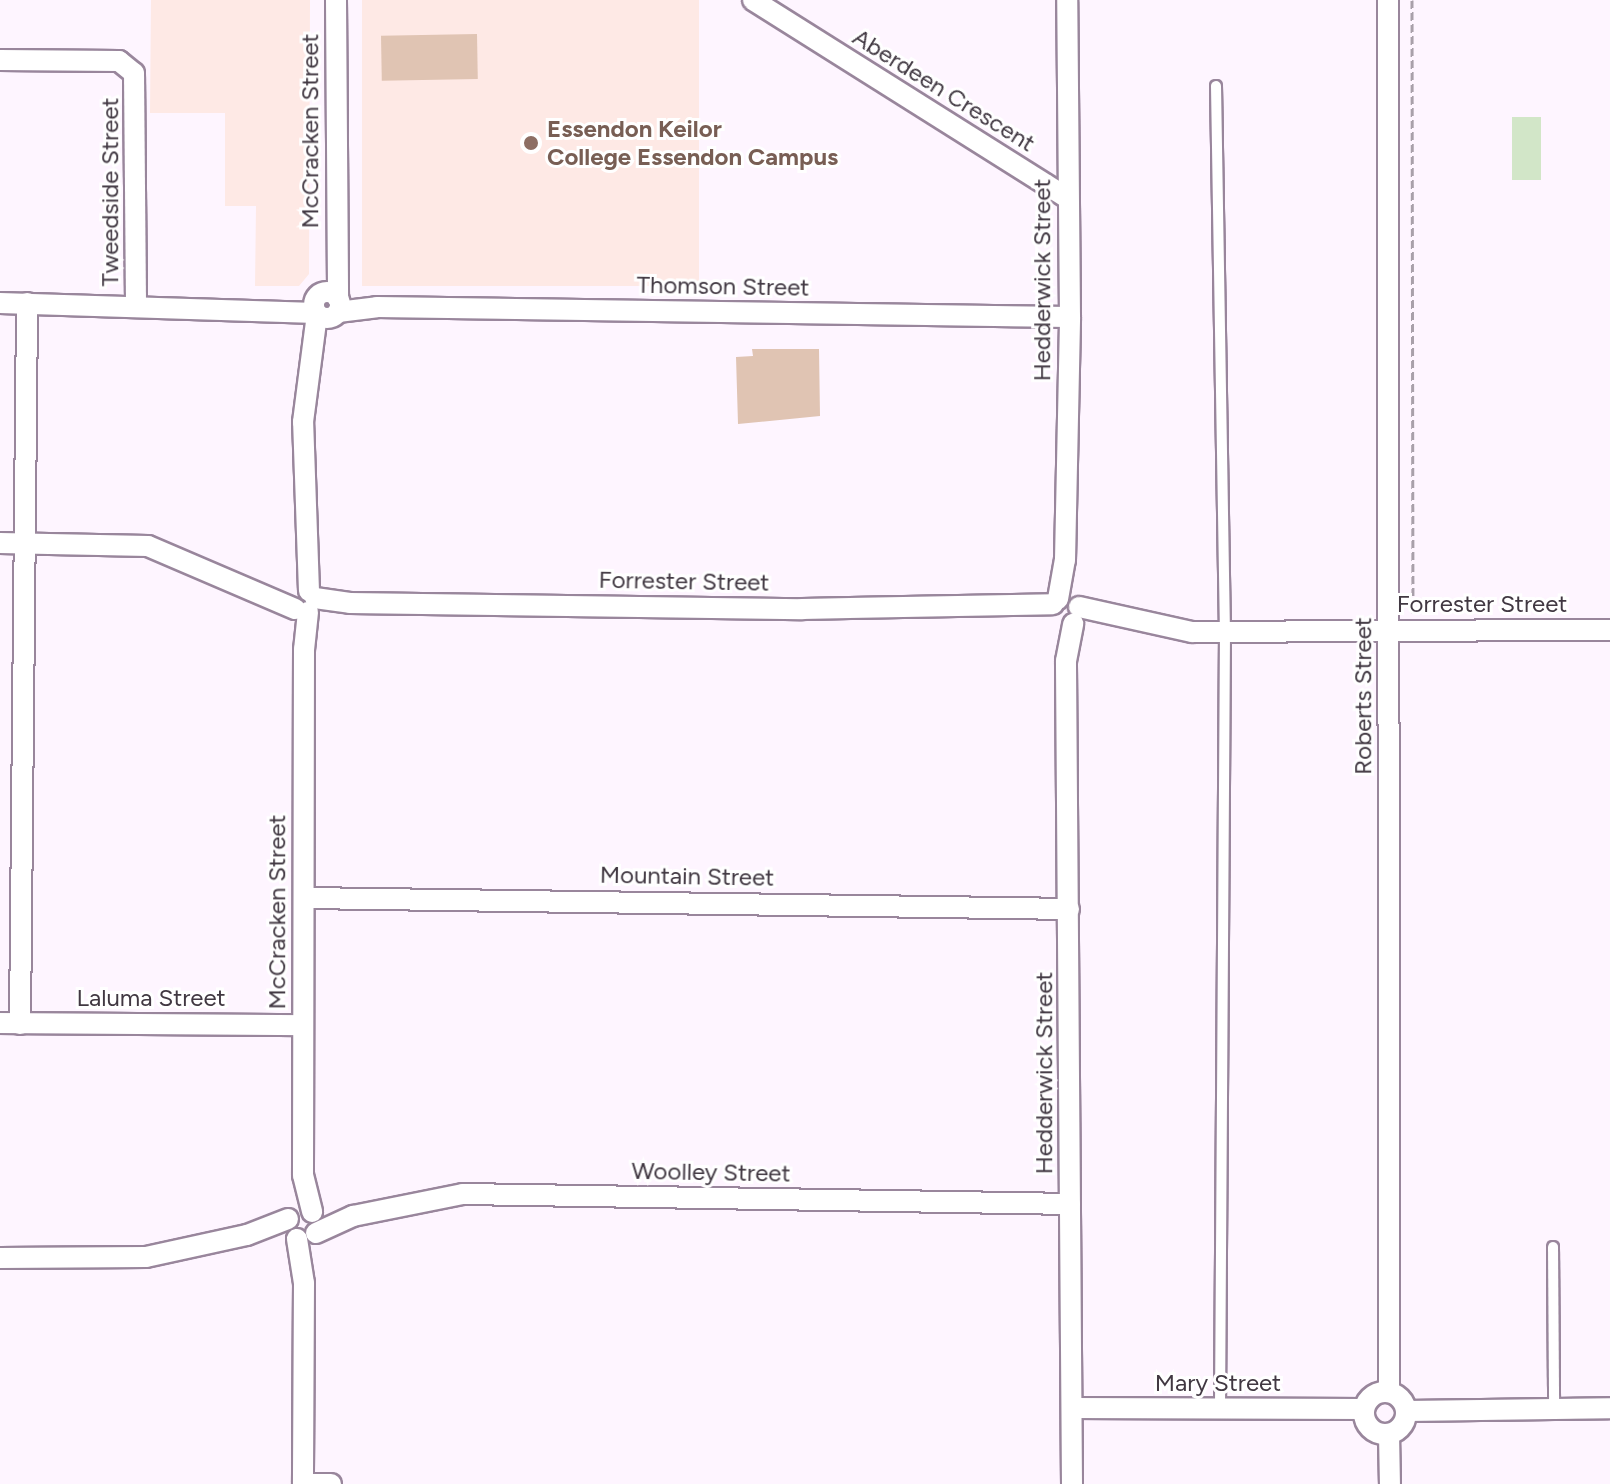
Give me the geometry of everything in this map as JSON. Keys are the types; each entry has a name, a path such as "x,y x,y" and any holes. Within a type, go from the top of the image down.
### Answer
{"street":[{"name":"McCracken Street","path":"303,1484 303,422 310,361 327,306 336,262 336,0"},
{"name":"Aberdeen Crescent","path":"753,0 1067,198"},
{"name":"Hedderwick Street","path":"1067,0 1070,317 1065,612 1072,1484"},
{"name":"Roberts Street","path":"1388,0 1389,1392"},
{"name":"Tweedside Street","path":"0,60 119,61 134,73 136,306"},
{"name":"Thomson Street","path":"0,303 1070,317"},
{"path":"10,1023 26,543 27,303"},
{"name":"Forrester Street","path":"0,543 148,546 263,595 304,602 1017,608 1115,617 1225,633 1610,630"},
{"name":"Mountain Street","path":"304,898 1069,909"},
{"name":"Laluma Street","path":"10,1023 303,1025"},
{"name":"Woolley Street","path":"0,1258 130,1259 463,1194 1070,1204"},
{"path":"1389,1392 1399,1396 1407,1411 1402,1426 1389,1434 1370,1428 1364,1409 1375,1393 1389,1392"},
{"name":"Mary Street","path":"1072,1408 1364,1409"},
{"path":"1407,1411 1610,1408"},
{"path":"1389,1434 1390,1484"},
{"path":"303,1484 331,1484"}],"lane":[{"path":"1216,86 1225,633 1220,1409"},
{"path":"1553,1247 1554,1408"}],"path":[{"path":"1412,0 1413,613"}],"shaded area":[{"path":"151,0 310,0 309,274 299,286 255,286 256,206 225,206 225,113 150,113"},
{"name":"Essendon Keilor College Essendon Campus","path":"362,0 699,0 699,286 362,286"}],"green space":[{"path":"1512,117 1541,117 1541,180 1512,180"}],"building":[{"path":"477,34 478,79 382,81 381,36"},
{"path":"752,349 819,349 820,416 738,424 736,357 753,356"}],"place":[{"name":"Essendon Keilor College Essendon Campus","path":"531,143"}]}
